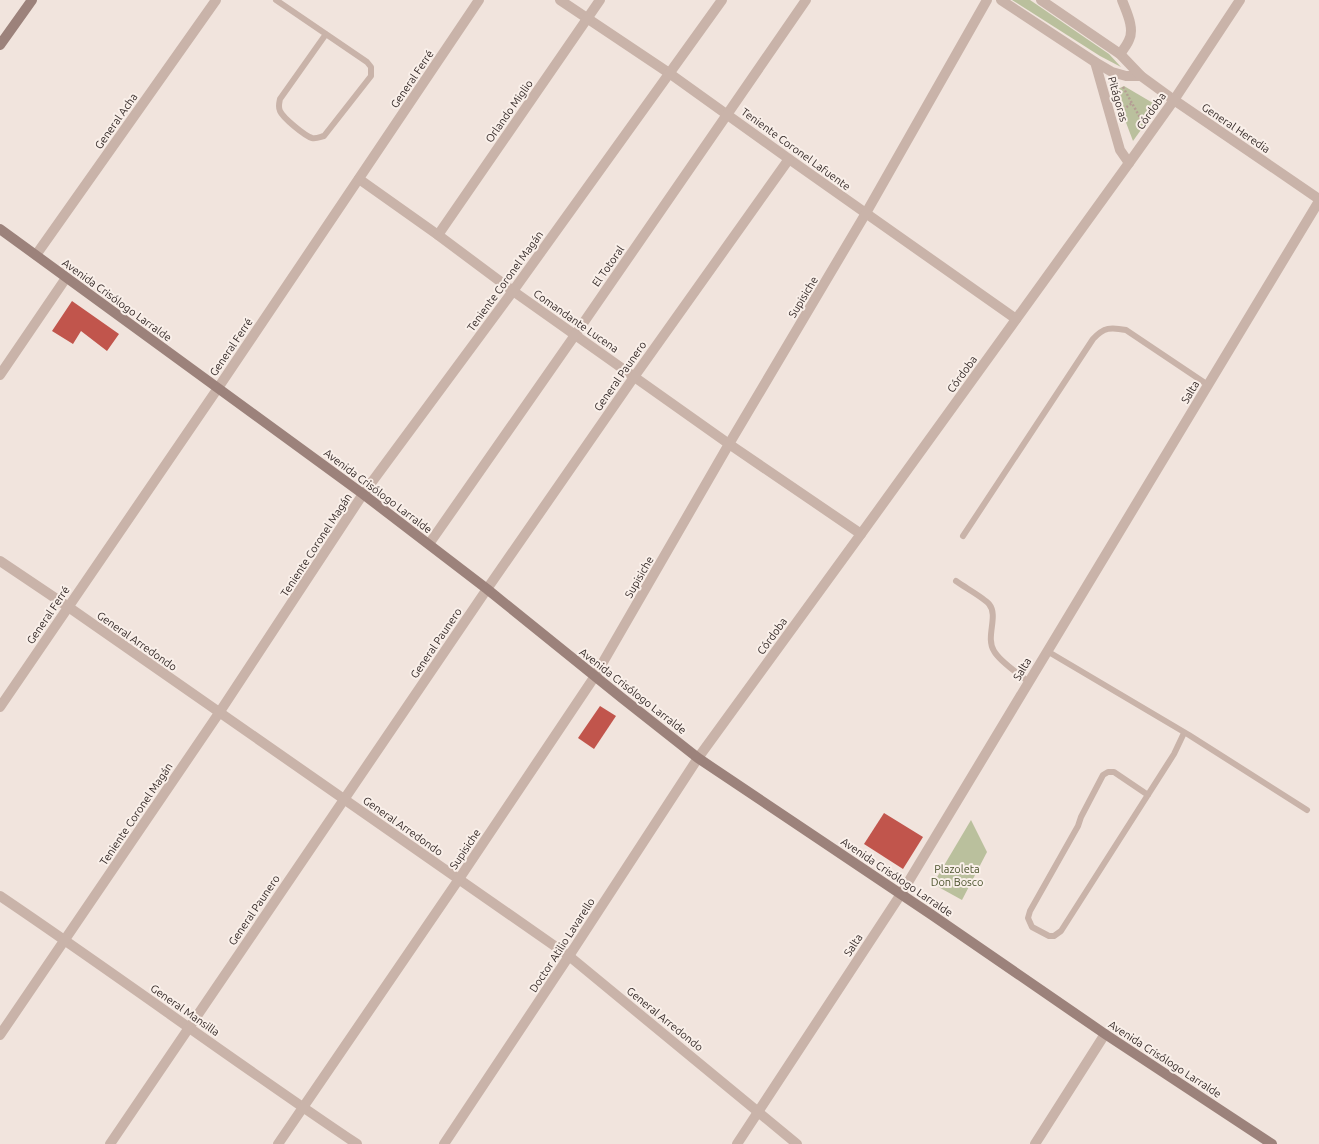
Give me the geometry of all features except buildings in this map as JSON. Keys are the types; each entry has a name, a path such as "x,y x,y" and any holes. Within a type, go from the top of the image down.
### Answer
{"main road":[{"path":"0,45 32,0"},
{"name":"Avenida Crisólogo Larralde","path":"0,229 246,408 429,544 698,758 901,894 1105,1034 1272,1144"}],"street":[{"name":"General Acha","path":"36,255 216,0"},
{"name":"General Ferré","path":"0,707 67,606 218,388 479,0"},
{"name":"Teniente Coronel Lafuente","path":"560,0 669,73 1016,319"},
{"name":"Orlando Miglio","path":"438,235 600,0"},
{"name":"Teniente Coronel Magán","path":"0,1035 220,713 363,494 513,291 722,0"},
{"name":"El Totoral","path":"429,544 806,0"},
{"name":"Supisiche","path":"278,1144 459,879 595,676 866,213 987,0"},
{"path":"1001,0 1095,62 1115,73 1126,76 1141,76"},
{"name":"General Heredia","path":"1041,0 1120,54 1141,76 1174,100 1319,200"},
{"path":"1120,54 1130,39 1130,26 1122,0"},
{"name":"Córdoba","path":"698,758 1150,134 1240,0"},
{"name":"Pitágoras","path":"1095,62 1120,150 1129,163"},
{"name":"General Paunero","path":"110,1144 487,590 634,377 789,159"},
{"name":"Comandante Lucena","path":"359,179 634,377 861,534"},
{"name":"Salta","path":"737,1144 901,894 1319,200"},
{"path":"0,375 66,278"},
{"name":"General Arredondo","path":"0,561 67,606 569,956 797,1144"},
{"name":"Doctor Atilio Lavarello","path":"444,1144 698,758"},
{"name":"General Mansilla","path":"0,896 65,940 303,1108 357,1144"},
{"path":"1035,1144 1105,1034"}],"lane":[{"path":"276,0 326,34 367,62 371,67 371,76 324,136 310,138 284,118 278,105 280,99 326,34"},
{"path":"963,536 1093,339 1101,331 1113,328 1126,330 1208,385"},
{"path":"956,581 988,602 992,608 993,614 990,642 994,651 998,657 1029,682"},
{"path":"1048,651 1184,733 1307,810"},
{"path":"1148,795 1114,772 1108,772 1103,775 1081,817 1078,826 1030,911 1028,918 1032,927 1049,936 1054,936 1061,931 1148,795 1174,754 1184,733"}],"path":[{"path":"1115,73 1150,134"}],"green space":[{"path":"1012,0 1030,0 1109,54 1121,67 1100,56"},
{"path":"1124,86 1158,106 1133,141 1114,91"},
{"name":"Plazoleta Don Bosco","path":"971,820 987,852 962,900 933,884"}]}
